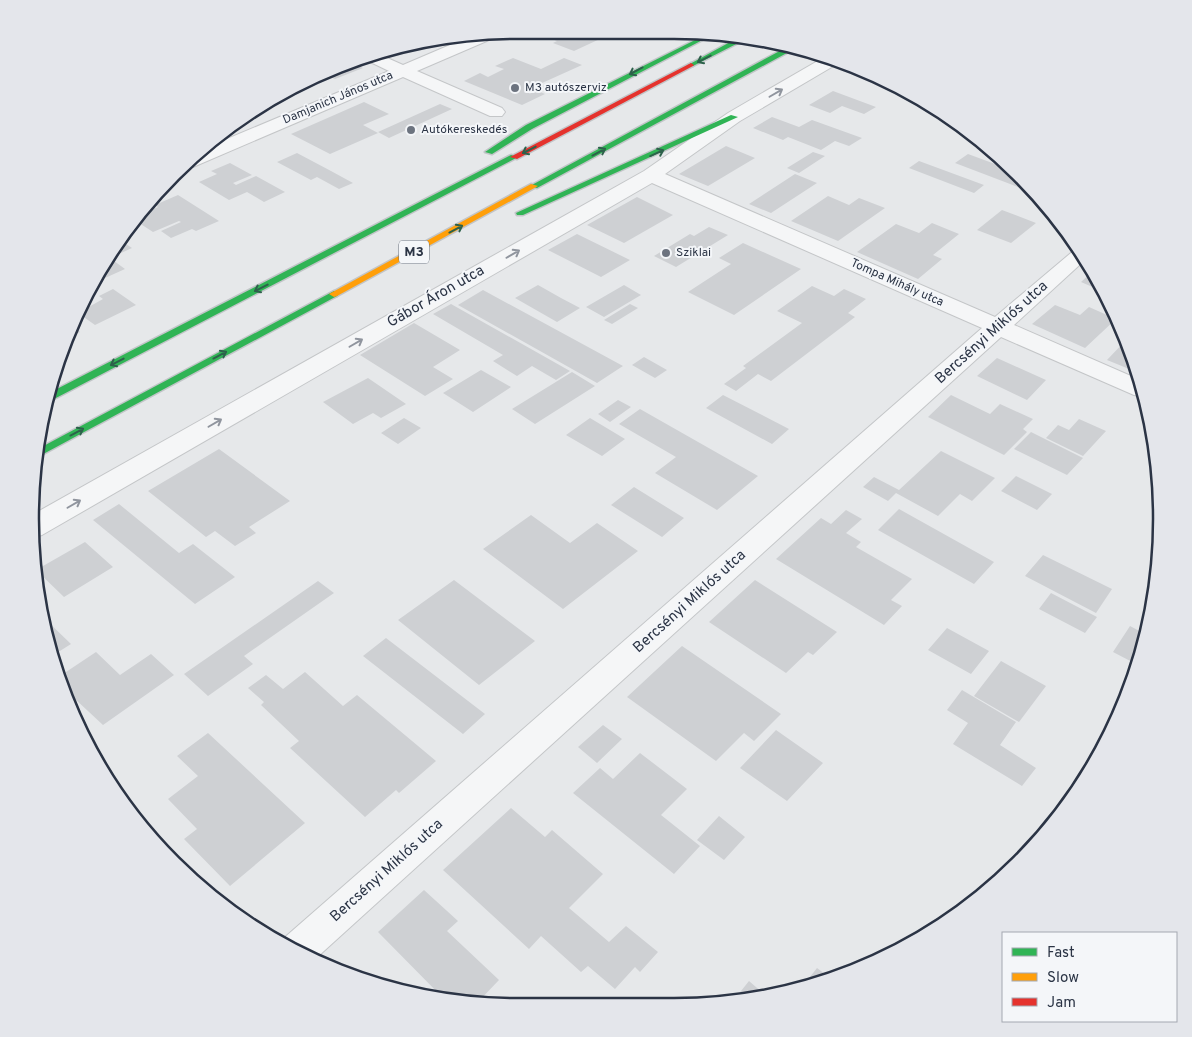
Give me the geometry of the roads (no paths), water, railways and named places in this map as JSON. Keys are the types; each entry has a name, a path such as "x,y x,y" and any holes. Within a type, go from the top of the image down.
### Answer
{"main road":[{"path":"479,158 529,127 700,40"},
{"name":"M3","path":"55,393 734,43"},
{"name":"M3","path":"44,450 784,52"},
{"path":"513,216 734,117"},
{"path":"305,266 446,179"},
{"path":"340,291 467,236"}],"street":[{"name":"Damjanich János utca","path":"209,152 472,41"},
{"path":"377,60 496,112"},
{"name":"Gábor Áron utca","path":"39,524 651,175 734,117 826,64"},
{"name":"Tompa Mihály utca","path":"651,175 1135,386"},
{"name":"Bercsényi Miklós utca","path":"302,947 1076,258"}],"place":[{"name":"M3 autószerviz","path":"515,88"},
{"name":"Autókereskedés","path":"411,130"},
{"name":"Sziklai","path":"666,253"}]}
